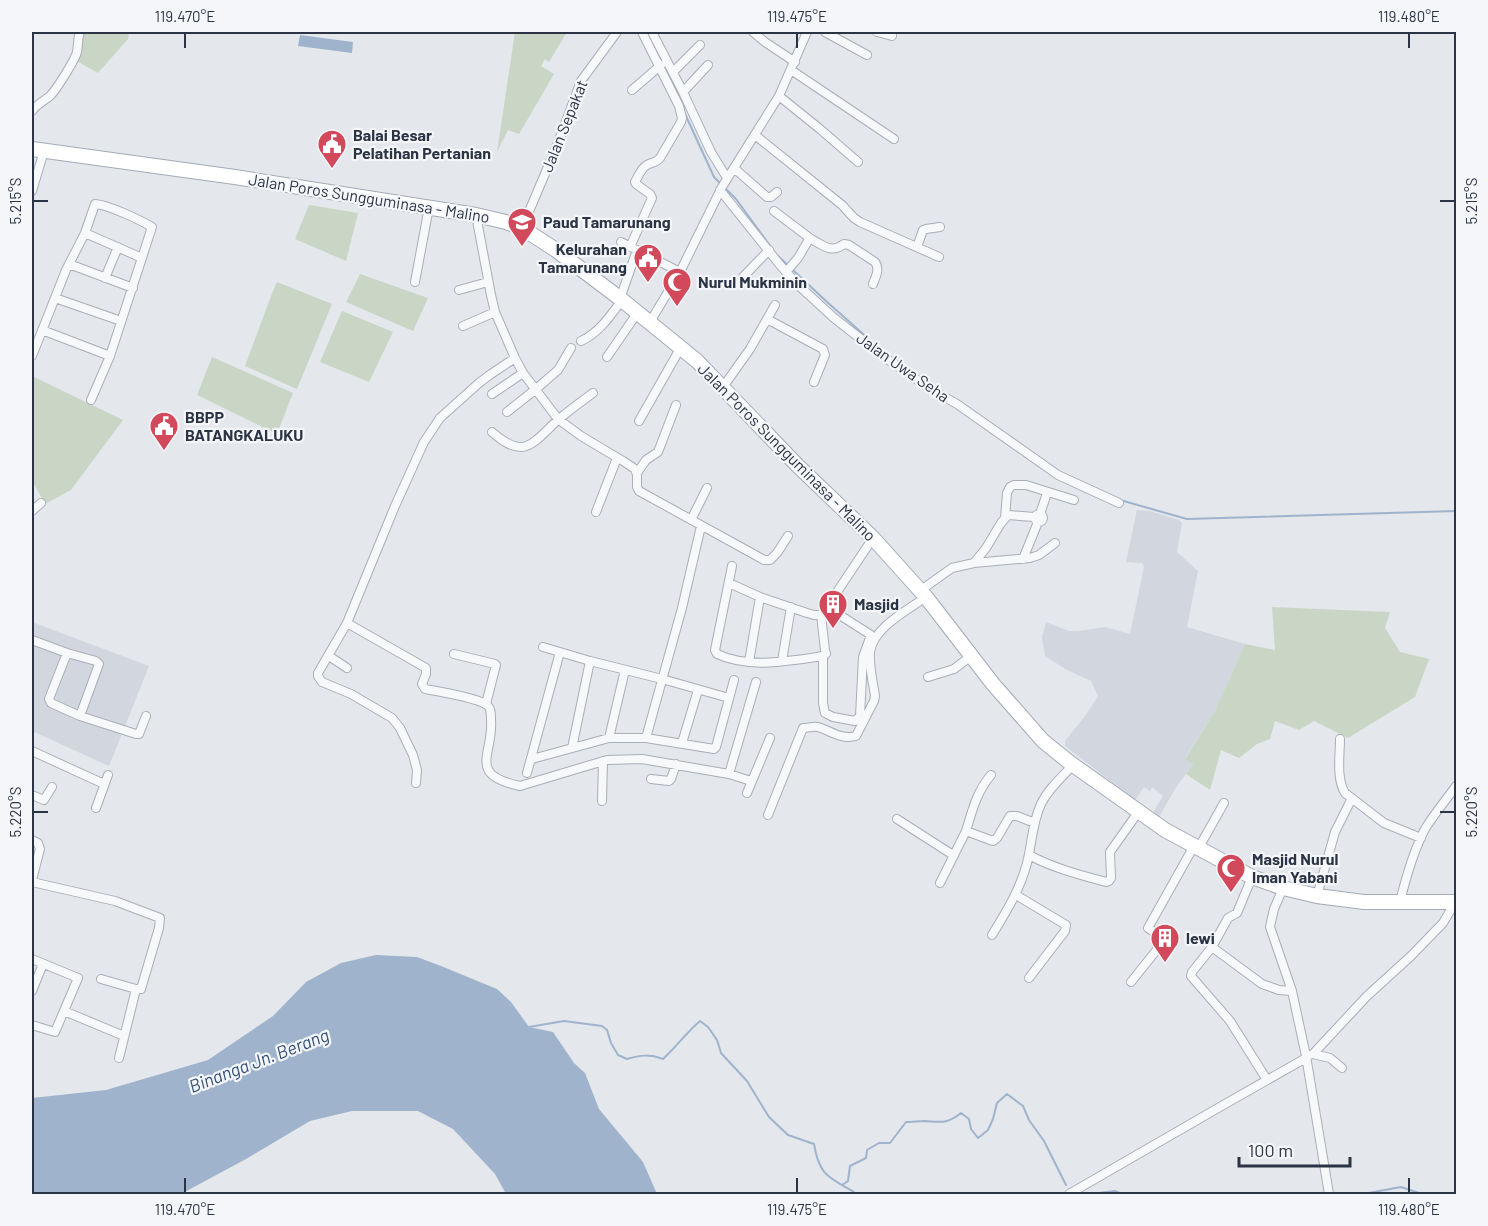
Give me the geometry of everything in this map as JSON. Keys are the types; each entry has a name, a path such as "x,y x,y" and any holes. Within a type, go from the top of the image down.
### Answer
{"main road":[{"name":"Jalan Poros Sungguminasa - Malino","path":"38,150 236,177 429,207 476,215 522,228 556,250 681,347 723,387 797,465 873,538 923,594 971,656 1043,741 1165,830 1252,878 1283,888 1317,896 1364,902 1454,902"}],"street":[{"path":"32,111 52,94 68,69 78,52 80,32"},
{"name":"Jalan Sepakat","path":"522,228 581,81 618,32"},
{"path":"642,32 663,64"},
{"path":"581,341 607,321 621,299 633,248 652,198 635,182 643,168 660,158 679,128 682,118 652,32"},
{"path":"753,32 793,66 894,139"},
{"path":"650,322 680,272 724,184 779,96 807,32"},
{"path":"825,32 867,55"},
{"path":"877,32 892,36"},
{"path":"673,72 700,45"},
{"path":"632,90 663,64"},
{"name":"Jalan Uwa Seha","path":"663,64 673,72 724,184 769,250 834,318 884,357 957,404 1059,475 1119,503"},
{"path":"683,92 708,65"},
{"path":"779,96 858,162"},
{"path":"755,135 842,205 854,218 869,227 939,257"},
{"path":"32,191 38,150"},
{"path":"734,168 767,197 777,192"},
{"path":"32,356 69,264 85,233 95,204 152,227 110,356 91,399"},
{"path":"415,282 429,207"},
{"path":"774,211 811,239 831,249 839,248 844,244 849,245 875,261 878,271 873,284"},
{"path":"476,215 495,312 523,373 558,419 635,469 639,491 764,560 770,560 788,536"},
{"path":"917,247 923,230 940,227"},
{"path":"85,233 142,258"},
{"path":"789,269 811,239"},
{"path":"621,242 680,272"},
{"path":"105,278 118,247"},
{"path":"743,277 769,250"},
{"path":"69,264 133,288"},
{"path":"459,290 488,282"},
{"path":"55,298 121,321"},
{"path":"723,387 750,349 776,305"},
{"path":"463,326 495,312"},
{"path":"607,357 638,312"},
{"path":"767,319 823,349 825,355 814,382"},
{"path":"42,330 110,356"},
{"path":"639,421 681,347"},
{"path":"507,412 558,370 571,348"},
{"path":"416,783 417,770 413,755 400,728 392,718 351,694 324,684 319,680 318,673 347,623 424,442 440,418 467,393 515,358"},
{"path":"492,394 523,373"},
{"path":"492,432 499,439 512,445 525,447 593,393"},
{"path":"637,473 646,460 658,452 676,405"},
{"path":"596,512 617,458"},
{"path":"1005,518 1006,501 1010,487 1014,485 1026,485 1074,500"},
{"path":"691,520 707,488"},
{"path":"1023,559 1047,493"},
{"path":"32,511 41,503"},
{"path":"974,563 1008,515 1037,518"},
{"path":"646,738 682,608 701,526"},
{"path":"827,607 871,635 864,657 860,716 855,721 833,717 825,713 823,656 826,654 821,615 873,538"},
{"path":"768,815 803,728 813,727 842,737 856,736 874,701 870,651 876,637 885,626 952,568 974,563 1023,559 1039,555 1055,543"},
{"path":"732,566 715,650 717,654 749,662 823,656"},
{"path":"729,583 760,597 814,615 821,615"},
{"path":"749,662 760,597"},
{"path":"782,661 791,607"},
{"path":"347,623 426,668 422,684 425,689 478,700 486,704 491,710 492,727 486,759 487,768 495,777 509,784 520,786 607,760 642,759 729,774 752,781"},
{"path":"32,640 96,661 99,664 80,716"},
{"path":"543,647 729,698"},
{"path":"527,773 560,652"},
{"path":"67,653 49,701 80,716 138,735 146,716"},
{"path":"454,654 496,665 486,704"},
{"path":"329,656 346,668"},
{"path":"928,677 954,669 971,656"},
{"path":"572,748 590,661"},
{"path":"609,738 625,670"},
{"path":"532,759 609,738 646,738 716,747 734,680"},
{"path":"729,774 756,682"},
{"path":"682,743 698,690"},
{"path":"747,793 770,738"},
{"path":"1340,739 1341,786 1345,793 1384,823 1421,838"},
{"path":"32,751 104,784"},
{"path":"602,801 603,761"},
{"path":"651,779 669,781 676,764"},
{"path":"992,935 1016,895 1029,855 1040,805 1074,764"},
{"path":"96,808 108,775"},
{"path":"940,883 966,831 979,792 991,775"},
{"path":"1400,902 1408,870 1426,827 1456,786"},
{"path":"32,795 44,800 52,788"},
{"path":"1317,896 1335,832 1352,798"},
{"path":"1131,982 1164,941 1148,928 1224,803"},
{"path":"1029,855 1076,874 1109,881 1111,878 1110,852 1139,811"},
{"path":"966,831 993,841 1010,816 1017,816 1035,823"},
{"path":"897,819 953,855"},
{"path":"32,840 38,843 40,849 32,881 115,901 160,918 141,989 101,979"},
{"path":"1252,878 1237,913 1228,918 1212,947 1191,976 1230,1021 1267,1080"},
{"path":"1283,888 1274,909 1270,927 1286,991 1308,1056 1329,1194"},
{"path":"1016,895 1066,926 1065,931 1029,978"},
{"path":"1069,1194 1308,1056 1443,923 1454,902"},
{"path":"1212,947 1262,984 1286,991"},
{"path":"32,959 78,978 55,1032 32,1025"},
{"path":"32,991 43,964"},
{"path":"119,1058 136,989"},
{"path":"64,1011 124,1036"},
{"path":"1308,1056 1330,1058 1342,1068"}],"shaded area":[{"path":"1137,510 1150,511 1182,523 1177,552 1198,571 1187,627 1245,644 1215,711 1185,758 1193,764 1159,817 1153,812 1163,796 1152,787 1150,791 1144,787 1135,800 1065,746 1065,741 1098,696 1091,681 1045,656 1042,637 1046,622 1069,631 1105,627 1130,634 1144,567 1142,563 1126,562"},
{"path":"32,622 149,666 109,766 32,731"}],"green space":[{"path":"83,32 129,32 128,39 98,73 77,61"},
{"path":"515,32 567,32 549,62 545,59 541,66 554,74 519,134 508,130 497,152"},
{"path":"309,205 358,213 346,261 295,239"},
{"path":"360,274 428,298 413,331 346,302"},
{"path":"277,282 332,304 297,389 245,366"},
{"path":"342,311 393,332 369,382 320,362"},
{"path":"212,357 293,393 277,434 197,395"},
{"path":"32,376 123,420 71,490 45,504 32,480"},
{"path":"1272,607 1390,612 1385,628 1400,652 1429,659 1415,697 1348,738 1314,721 1299,730 1275,721 1270,739 1257,744 1239,758 1221,750 1210,790 1186,774 1193,764 1185,759 1215,711 1245,644 1275,650"}],"water":[{"path":"300,35 353,42 352,53 298,46"},
{"name":"Binanga Jn. Berang","path":"376,955 417,957 497,989 511,1002 529,1027 553,1032 574,1063 585,1073 599,1109 643,1162 657,1194 506,1194 495,1174 453,1129 418,1111 352,1111 310,1121 181,1194 32,1194 32,1098 106,1090 208,1060 273,1016 306,982 341,963"}],"waterway":[{"path":"685,114 714,177 720,183"},
{"path":"724,187 736,199 771,247"},
{"path":"778,256 880,349"},
{"path":"1120,500 1187,519 1456,511"},
{"path":"529,1027 564,1021 602,1026 607,1030 618,1055 627,1059 645,1056 663,1059 700,1021 708,1027 717,1040 721,1053 747,1081 769,1117 788,1135 814,1144 819,1162 826,1174 855,1194"},
{"path":"842,1185 848,1181 850,1166 866,1158 867,1150 879,1143 890,1143 906,1122 944,1122 961,1113 969,1119 971,1129 978,1138 988,1130 997,1103 1007,1094 1023,1106 1066,1185"},
{"path":"1363,1194 1401,1187 1422,1194"},
{"path":"1091,1194 1115,1191 1122,1194"}],"place":[{"name":"Balai Besar Pelatihan Pertanian","path":"332,170"},
{"name":"Paud Tamarunang","path":"522,248"},
{"name":"Kelurahan Tamarunang","path":"648,284"},
{"name":"Nurul Mukminin","path":"677,308"},
{"name":"BBPP BATANGKALUKU","path":"164,452"},
{"name":"Masjid","path":"833,630"},
{"name":"Masjid Nurul Iman Yabani","path":"1231,894"},
{"name":"lewi","path":"1165,964"}]}
